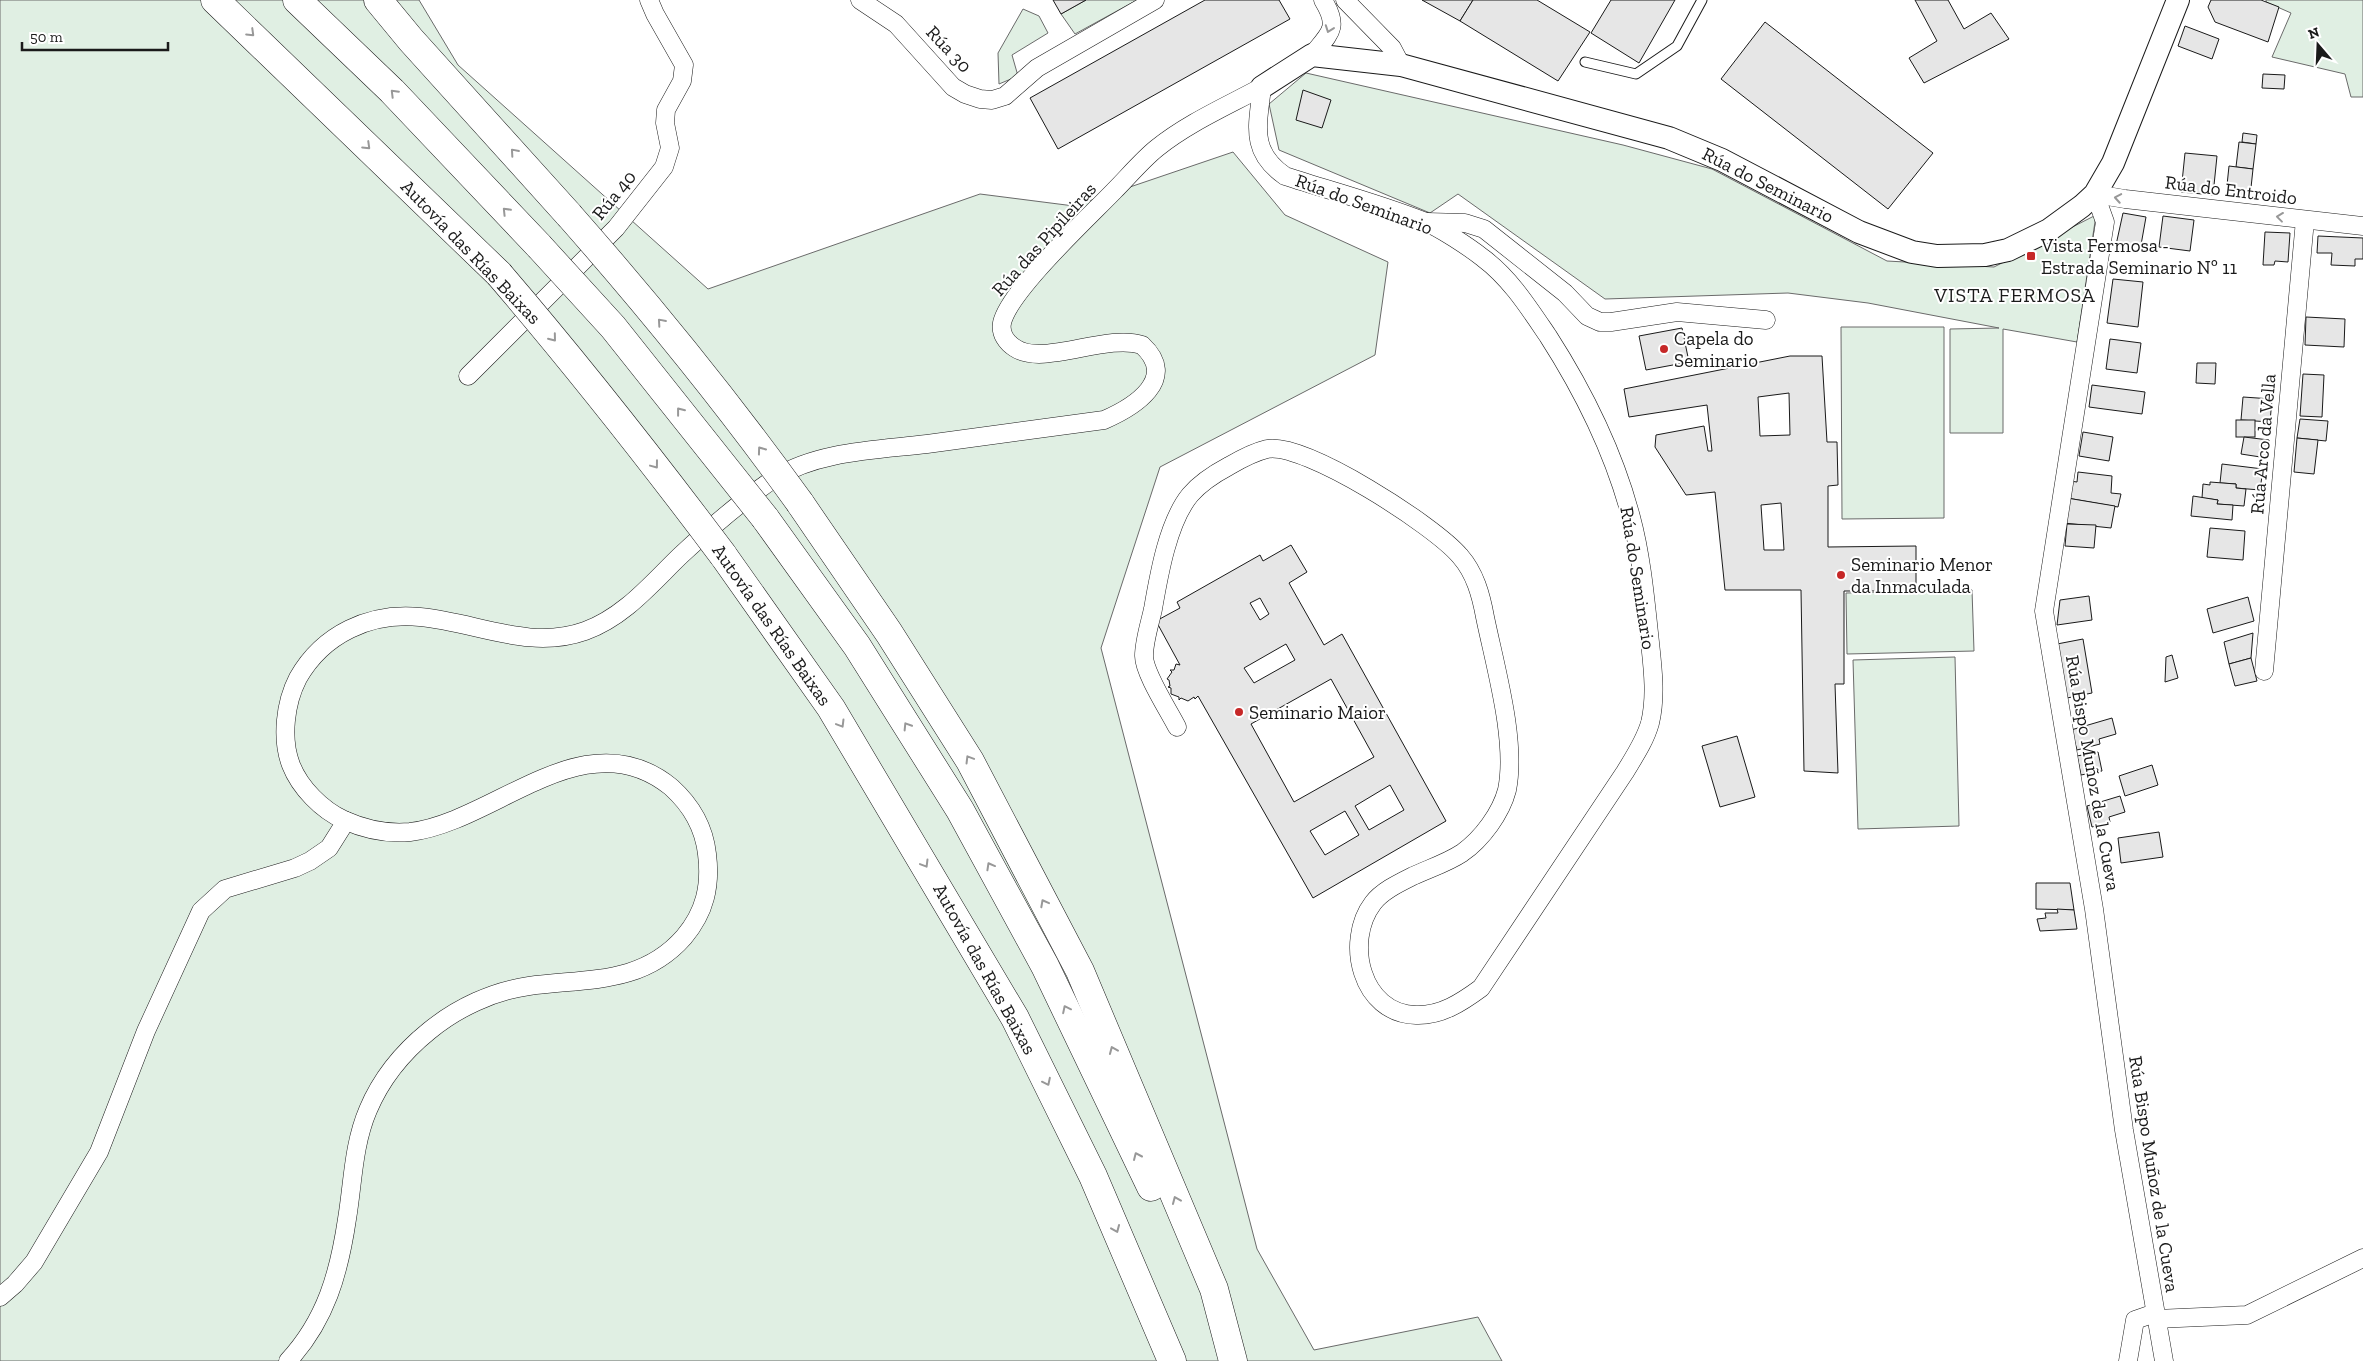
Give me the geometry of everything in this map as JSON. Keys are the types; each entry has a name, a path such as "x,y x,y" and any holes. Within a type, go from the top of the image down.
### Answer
{"highway":[{"name":"Autovía das Rías Baixas","path":"215,0 499,274 654,462 831,708 1015,1018 1093,1176 1172,1361"},
{"path":"297,0 392,91 613,327 765,518 857,646 965,818 1045,966 1127,1133 1198,1292 1226,1361"},
{"path":"378,0 411,40 569,215 673,336 744,426 800,503 889,633 970,761 1080,971 1214,1289 1232,1361"}],"street":[{"name":"Rúa 40","path":"468,376 616,228 664,167 670,148 665,123 666,110 682,82 684,65 649,0"},
{"name":"Rúa 30","path":"860,0 896,24 953,87 965,94 980,99 992,100 1014,90 1037,68 1155,0"},
{"path":"1262,87 1312,56 1330,34 1333,24 1332,14 1323,0"},
{"path":"1345,0 1392,48 1401,65"},
{"name":"Rúa do Seminario","path":"1312,56 1401,65 1676,140 1722,160 1859,232 1912,252 1937,256 1964,257 2008,250 2049,230 2095,194 2113,163 2178,0"},
{"name":"Rúa do Seminario","path":"1178,727 1154,685 1144,658 1157,582 1175,519 1190,495 1206,479 1246,456 1270,448 1288,450 1332,469 1423,523 1460,555 1475,578 1483,607 1510,743 1506,792 1484,833 1462,853 1396,884 1374,900 1363,918 1358,940 1359,962 1367,984 1381,1000 1396,1010 1414,1015 1438,1012 1459,1005 1481,988 1625,772 1643,742 1650,724 1653,702 1653,672 1642,571 1632,519 1619,476 1593,415 1560,356 1515,289 1483,257 1425,222 1285,176 1270,166 1262,153 1258,137 1262,87"},
{"name":"Rúa das Pipileiras","path":"346,821 324,807 304,787 292,768 286,741 287,713 293,688 310,661 330,640 356,625 385,618 419,616 510,635 542,639 566,637 591,629 616,615 645,592 703,534 752,495 778,476 809,463 850,454 1104,420 1138,403 1150,388 1154,368 1153,358 1142,345 1121,341 1035,354 1016,349 1004,338 1001,325 1006,312 1057,250 1157,148 1184,130 1262,87"},
{"name":"Rúa do Entroido","path":"2095,194 2363,226"},
{"name":"Rúa Bispo Muñoz de la Cueva","path":"2095,194 2105,222 2044,611 2094,909 2124,1130 2164,1361"},
{"name":"Rúa Arco da Vella","path":"2264,671 2305,220"},
{"path":"1425,222 1465,223 1484,229 1565,293 1587,316 1600,322 1677,312 1766,320"},
{"path":"0,1297 16,1284 34,1262 78,1191 99,1152 146,1031 201,911 225,888 295,868 316,857 329,848 346,821 367,829 410,832 460,818 559,772 593,764 617,764 636,769 659,779 677,794 695,814 702,828 707,848 709,880 704,906 692,927 676,946 650,965 607,978 529,986 478,1001 445,1019 414,1044 400,1059 377,1090 363,1122 354,1161 347,1222 332,1290 312,1330 288,1361"},
{"path":"2128,1361 2135,1320 2155,1316 2248,1315 2363,1258"}],"lane":[{"path":"1585,62 1636,74 1677,46 1702,0"}],"green space":[{"path":"0,0 419,0 458,65 708,289 980,194 1074,206 1233,152 1285,215 1388,262 1375,355 1160,467 1101,648 1257,1249 1314,1350 1478,1317 1502,1361 0,1361"},
{"path":"1086,0 1137,0 1075,34 1061,14"},
{"path":"2266,0 2363,0 2363,97 2351,97 2345,74 2272,57 2291,13 2266,2"},
{"path":"1023,9 1039,16 1048,33 1012,55 1018,76 999,84 998,53"},
{"path":"1306,73 1623,145 1712,169 1887,261 1994,267 2096,215 2077,342 2003,329 2003,433 1950,433 1950,329 1999,328 1868,303 1788,293 1605,299 1458,194 1430,213 1279,150 1269,104"},
{"path":"1841,327 1944,327 1944,518 1842,519"},
{"path":"1972,590 1974,651 1847,654 1846,593"},
{"path":"1955,657 1959,826 1858,829 1853,660"}],"building":[{"path":"1053,0 1086,0 1061,14"},
{"path":"1205,0 1279,0 1290,19 1058,149 1030,98"},
{"path":"1422,0 1473,0 1460,21"},
{"path":"1473,0 1537,0 1590,32 1558,81 1460,21"},
{"path":"1611,0 1675,0 1639,63 1591,33"},
{"path":"1915,0 1948,0 1964,29 1991,13 2009,39 1924,83 1909,58 1937,41"},
{"path":"2211,0 2261,0 2279,7 2268,42 2215,22 2208,7"},
{"path":"1765,22 1933,153 1888,209 1721,79"},
{"path":"2185,26 2219,39 2212,59 2178,46"},
{"path":"2263,74 2285,75 2284,89 2262,88"},
{"path":"1303,90 1331,100 1322,128 1296,120"},
{"path":"2243,133 2257,135 2256,144 2242,142"},
{"path":"2239,142 2256,144 2253,169 2236,167"},
{"path":"2185,153 2217,156 2213,195 2181,192"},
{"path":"2229,166 2253,169 2250,197 2226,195"},
{"path":"2123,213 2146,217 2141,245 2116,245"},
{"path":"2163,216 2194,220 2190,251 2159,247"},
{"path":"2265,232 2290,233 2288,262 2275,261 2274,265 2263,265"},
{"path":"2318,236 2363,238 2363,259 2355,259 2355,266 2331,265 2332,253 2317,253"},
{"path":"2113,279 2143,282 2138,327 2107,323"},
{"path":"2306,317 2345,319 2344,347 2305,345"},
{"name":"Capela do Seminario","path":"1682,328 1689,362 1646,370 1639,336"},
{"path":"2110,339 2141,343 2137,373 2106,369"},
{"name":"Seminario Menor da Inmaculada","path":"1790,356 1822,356 1827,442 1837,442 1838,485 1828,486 1828,547 1916,546 1916,591 1844,591 1844,684 1835,684 1838,773 1804,771 1801,590 1725,590 1715,492 1686,495 1655,447 1656,435 1704,426 1708,451 1712,451 1707,405 1629,417 1624,389","holes":["1789,393 1790,435 1760,436 1758,397","1781,503 1784,550 1764,550 1761,505"]},
{"path":"2197,363 2216,363 2215,384 2196,383"},
{"path":"2303,374 2324,375 2322,417 2300,416"},
{"path":"2092,385 2145,392 2142,414 2089,407"},
{"path":"2243,397 2272,399 2270,422 2241,420"},
{"path":"2300,419 2328,421 2326,441 2297,438"},
{"path":"2236,420 2255,420 2255,437 2236,437"},
{"path":"2083,432 2113,437 2109,461 2079,456"},
{"path":"2244,437 2269,440 2267,458 2241,454"},
{"path":"2297,438 2318,440 2314,474 2294,472"},
{"path":"2222,464 2263,469 2260,490 2236,488 2236,484 2220,483"},
{"path":"2078,472 2112,476 2111,493 2121,494 2118,507 2067,498 2070,481 2077,482"},
{"path":"2210,482 2236,484 2236,488 2246,489 2244,506 2217,504 2218,500 2202,498 2203,484 2210,485"},
{"path":"2193,496 2218,500 2217,504 2233,505 2232,520 2191,516"},
{"path":"2067,498 2115,506 2111,528 2064,523"},
{"path":"2067,524 2096,525 2094,548 2065,546"},
{"path":"2210,528 2245,531 2243,560 2207,557"},
{"name":"Seminario Maior","path":"1291,545 1307,572 1289,583 1324,645 1342,634 1446,821 1313,898 1198,696 1188,701 1181,698 1179,700 1179,697 1171,694 1171,688 1168,687 1170,686 1169,680 1167,679 1172,672 1170,670 1174,670 1176,664 1180,665 1156,621 1180,608 1177,602 1260,555 1263,561","holes":["1260,598 1269,614 1260,620 1250,603","1286,644 1295,660 1254,683 1244,668","1331,679 1374,757 1294,802 1251,724","1390,785 1404,810 1369,830 1355,806","1345,811 1359,835 1325,855 1310,831"]},
{"path":"2089,596 2092,620 2057,625 2060,600"},
{"path":"2248,597 2254,621 2213,633 2207,609"},
{"path":"2253,633 2251,658 2229,664 2224,642"},
{"path":"2083,639 2092,693 2067,698 2057,644"},
{"path":"2172,655 2178,678 2165,682 2166,657"},
{"path":"2251,658 2257,681 2235,686 2229,664"},
{"path":"2112,718 2116,734 2099,739 2100,744 2077,750 2071,730"},
{"path":"1737,736 1755,797 1720,807 1702,746"},
{"path":"2098,752 2102,771 2081,775 2077,756"},
{"path":"2152,765 2158,785 2125,796 2119,776"},
{"path":"2120,796 2125,812 2109,817 2110,822 2092,827 2087,806"},
{"path":"2159,832 2163,857 2121,863 2118,838"},
{"path":"2036,883 2070,883 2074,910 2036,909"},
{"path":"2057,909 2074,910 2077,929 2040,931 2037,919 2046,918 2045,913 2058,913"}],"place":[{"name":"Vista Fermosa - Estrada Seminario Nº 11","path":"2031,256"},
{"name":"Capela do Seminario","path":"1664,349"},
{"name":"Seminario Menor da Inmaculada","path":"1841,575"},
{"name":"Seminario Maior","path":"1239,712"}],"district":[{"name":"VISTA FERMOSA","path":"2015,295"}]}
